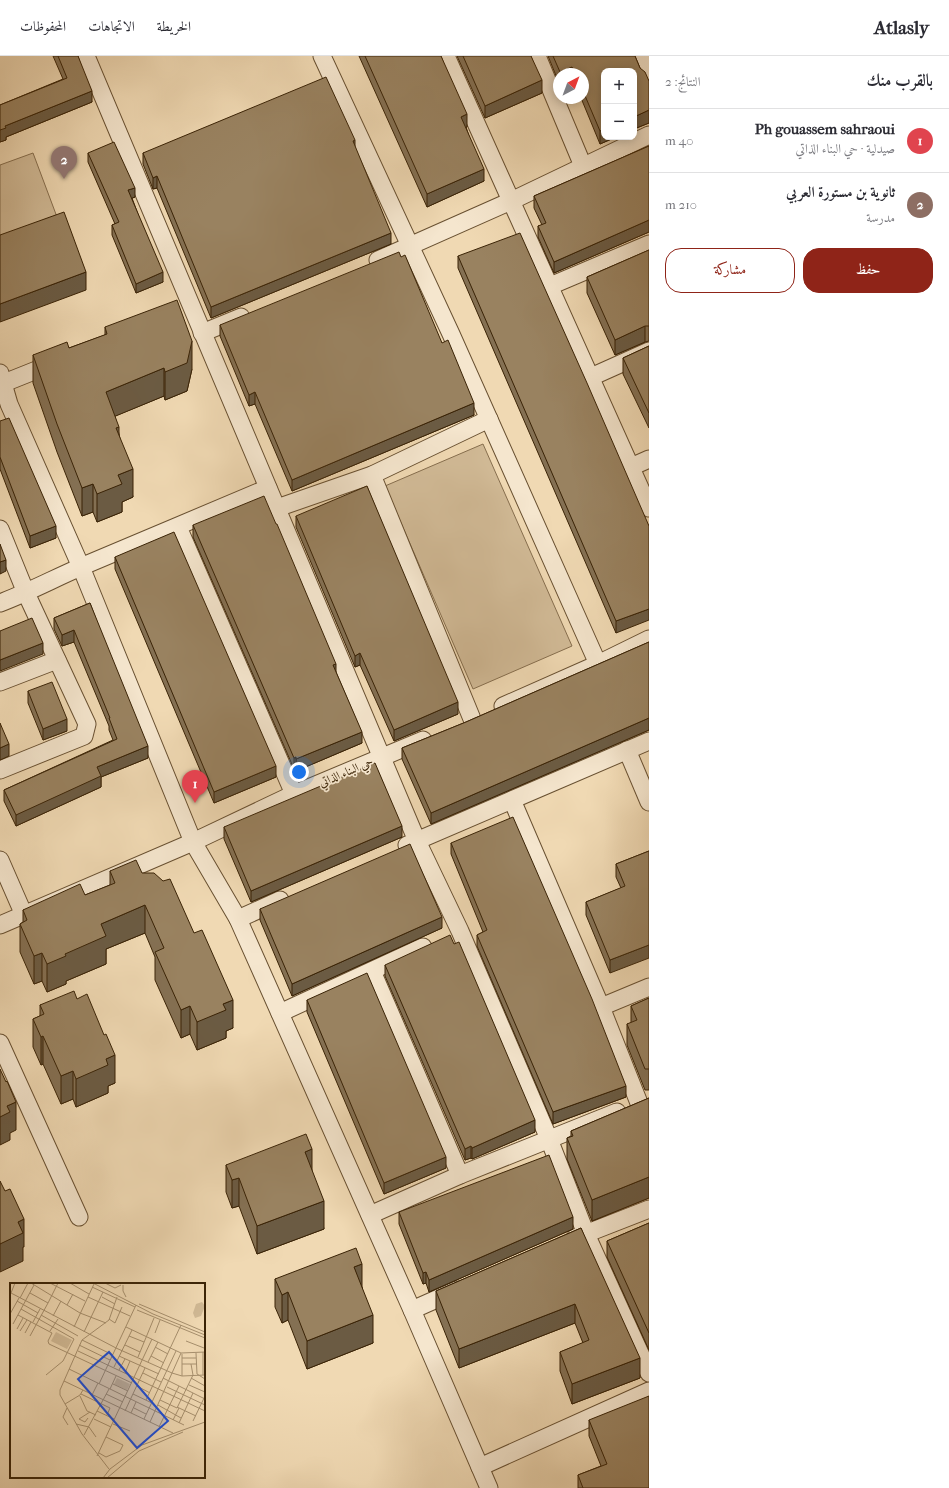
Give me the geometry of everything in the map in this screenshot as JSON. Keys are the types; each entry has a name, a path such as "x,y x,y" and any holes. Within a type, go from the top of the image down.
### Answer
{"street":[{"path":"86,56 185,313 202,333 417,841 448,936 549,1140 586,1234 649,1373"},
{"path":"322,56 411,247 598,664"},
{"path":"446,56 632,467 649,508"},
{"path":"537,56 583,166"},
{"path":"640,56 649,76"},
{"path":"361,268 411,247 511,201 649,135"},
{"path":"550,286 649,244"},
{"path":"202,333 253,312"},
{"path":"591,377 649,351"},
{"path":"69,358 2,378 5,406 81,567 193,842 238,919 412,1310 489,1488"},
{"path":"277,508 372,475 489,419"},
{"path":"632,467 649,459"},
{"path":"372,475 465,722 598,664 649,639"},
{"path":"0,603 268,488"},
{"path":"178,527 294,794"},
{"path":"0,529 26,593 88,724 84,736 0,770"},
{"path":"0,682 57,660"},
{"name":"حي البناء الذاتي","path":"0,925 193,842 294,794 438,734"},
{"path":"396,850 649,741"},
{"path":"627,750 649,802"},
{"path":"370,1215 460,1175 644,1101 601,1007 512,800"},
{"path":"0,860 24,915"},
{"path":"238,919 295,894"},
{"path":"280,1013 448,936"},
{"path":"372,971 460,1175"},
{"path":"601,1007 649,986"},
{"path":"0,1042 79,1217"},
{"path":"564,1243 649,1209"},
{"path":"412,1310 470,1285"},
{"path":"480,1467 649,1391"}],"shaded area":[{"path":"33,153 57,217 0,238 0,165"},
{"path":"483,444 572,646 473,689 385,486"}],"building":[{"path":"58,56 78,56 92,91 5,126 6,128 0,130 0,105 67,78"},
{"path":"365,56 441,56 467,114 461,117 484,169 427,194"},
{"path":"463,56 531,56 542,80 485,106"},
{"path":"553,56 635,56 640,68 645,72 649,81 649,110 637,116 637,68 601,68 600,131 589,104 589,68 558,68"},
{"path":"326,77 355,140 353,141 391,233 211,307 157,176 153,178 143,153"},
{"path":"114,142 135,188 128,190 163,272 136,284 112,225 119,222 88,153"},
{"path":"649,146 649,220 554,262 538,226 546,223 534,196"},
{"path":"64,212 86,272 0,304 0,235"},
{"path":"520,233 649,526 649,609 616,621 458,256"},
{"path":"649,250 649,326 645,326 615,340 587,277"},
{"path":"399,252 401,257 405,255 442,343 448,340 474,403 292,480 255,392 249,395 220,325"},
{"path":"177,300 192,341 187,363 165,372 164,368 106,392 119,427 116,428 133,469 118,475 122,484 97,494 93,484 82,488 57,424 33,355 67,342 69,348 107,334 105,327"},
{"path":"649,346 649,413 623,358"},
{"path":"9,418 56,526 30,536 0,457 0,421"},
{"path":"367,486 458,702 394,730 360,653 355,656 296,516"},
{"path":"264,496 336,664 333,665 362,732 296,759 296,757 294,758 193,525"},
{"path":"174,532 276,766 214,792 115,557"},
{"path":"0,544 6,560 0,562"},
{"path":"90,603 148,746 97,767 101,776 16,815 4,790 117,739 74,630 62,635 54,618"},
{"path":"32,618 43,643 0,660 0,631"},
{"path":"649,642 649,718 431,813 402,748 466,722"},
{"path":"52,682 67,719 43,729 28,691"},
{"path":"0,723 9,744 0,748"},
{"path":"375,763 402,826 251,891 224,827"},
{"path":"513,817 592,999 626,1086 553,1112 477,935 487,930 451,843"},
{"path":"410,844 442,917 292,984 260,909"},
{"path":"649,851 649,945 610,960 586,902 625,886 616,864"},
{"path":"136,860 142,873 154,873 163,881 170,879 194,933 202,930 233,1000 223,1004 226,1010 197,1022 190,1006 181,1010 155,952 164,948 145,905 101,924 106,936 65,954 66,956 47,964 42,953 34,956 20,924 27,920 23,910 80,884 85,895 115,883 110,871"},
{"path":"450,935 454,944 459,942 535,1120 472,1148 471,1146 465,1149 385,965"},
{"path":"367,973 446,1157 384,1183 307,1000"},
{"path":"74,991 77,999 87,994 104,1035 106,1034 115,1055 106,1059 108,1065 76,1079 73,1071 61,1076 43,1036 41,1037 33,1019 44,1014 40,1005"},
{"path":"649,998 649,1069 645,1069 627,1024 637,1020 631,1006"},
{"path":"0,1069 16,1102 7,1106 10,1112 0,1117"},
{"path":"649,1098 649,1177 592,1200 567,1138 573,1136 571,1131"},
{"path":"306,1134 312,1149 305,1152 324,1201 257,1226 239,1178 232,1180 226,1165"},
{"path":"549,1155 573,1217 429,1280 426,1272 423,1273 399,1212"},
{"path":"0,1181 5,1191 10,1189 24,1219 18,1222 23,1233 0,1244"},
{"path":"649,1223 649,1333 607,1241"},
{"path":"581,1228 640,1358 572,1384 560,1352 589,1340 575,1304 459,1349 436,1291"},
{"path":"356,1248 362,1264 354,1267 373,1315 307,1341 288,1292 282,1295 275,1279"},
{"path":"649,1396 649,1488 583,1488 578,1475 607,1464 589,1420"}],"place":[{"name":"ثانوية بن مستورة العربي","path":"64,179"},
{"name":"Ph gouassem sahraoui","path":"195,803"}]}
